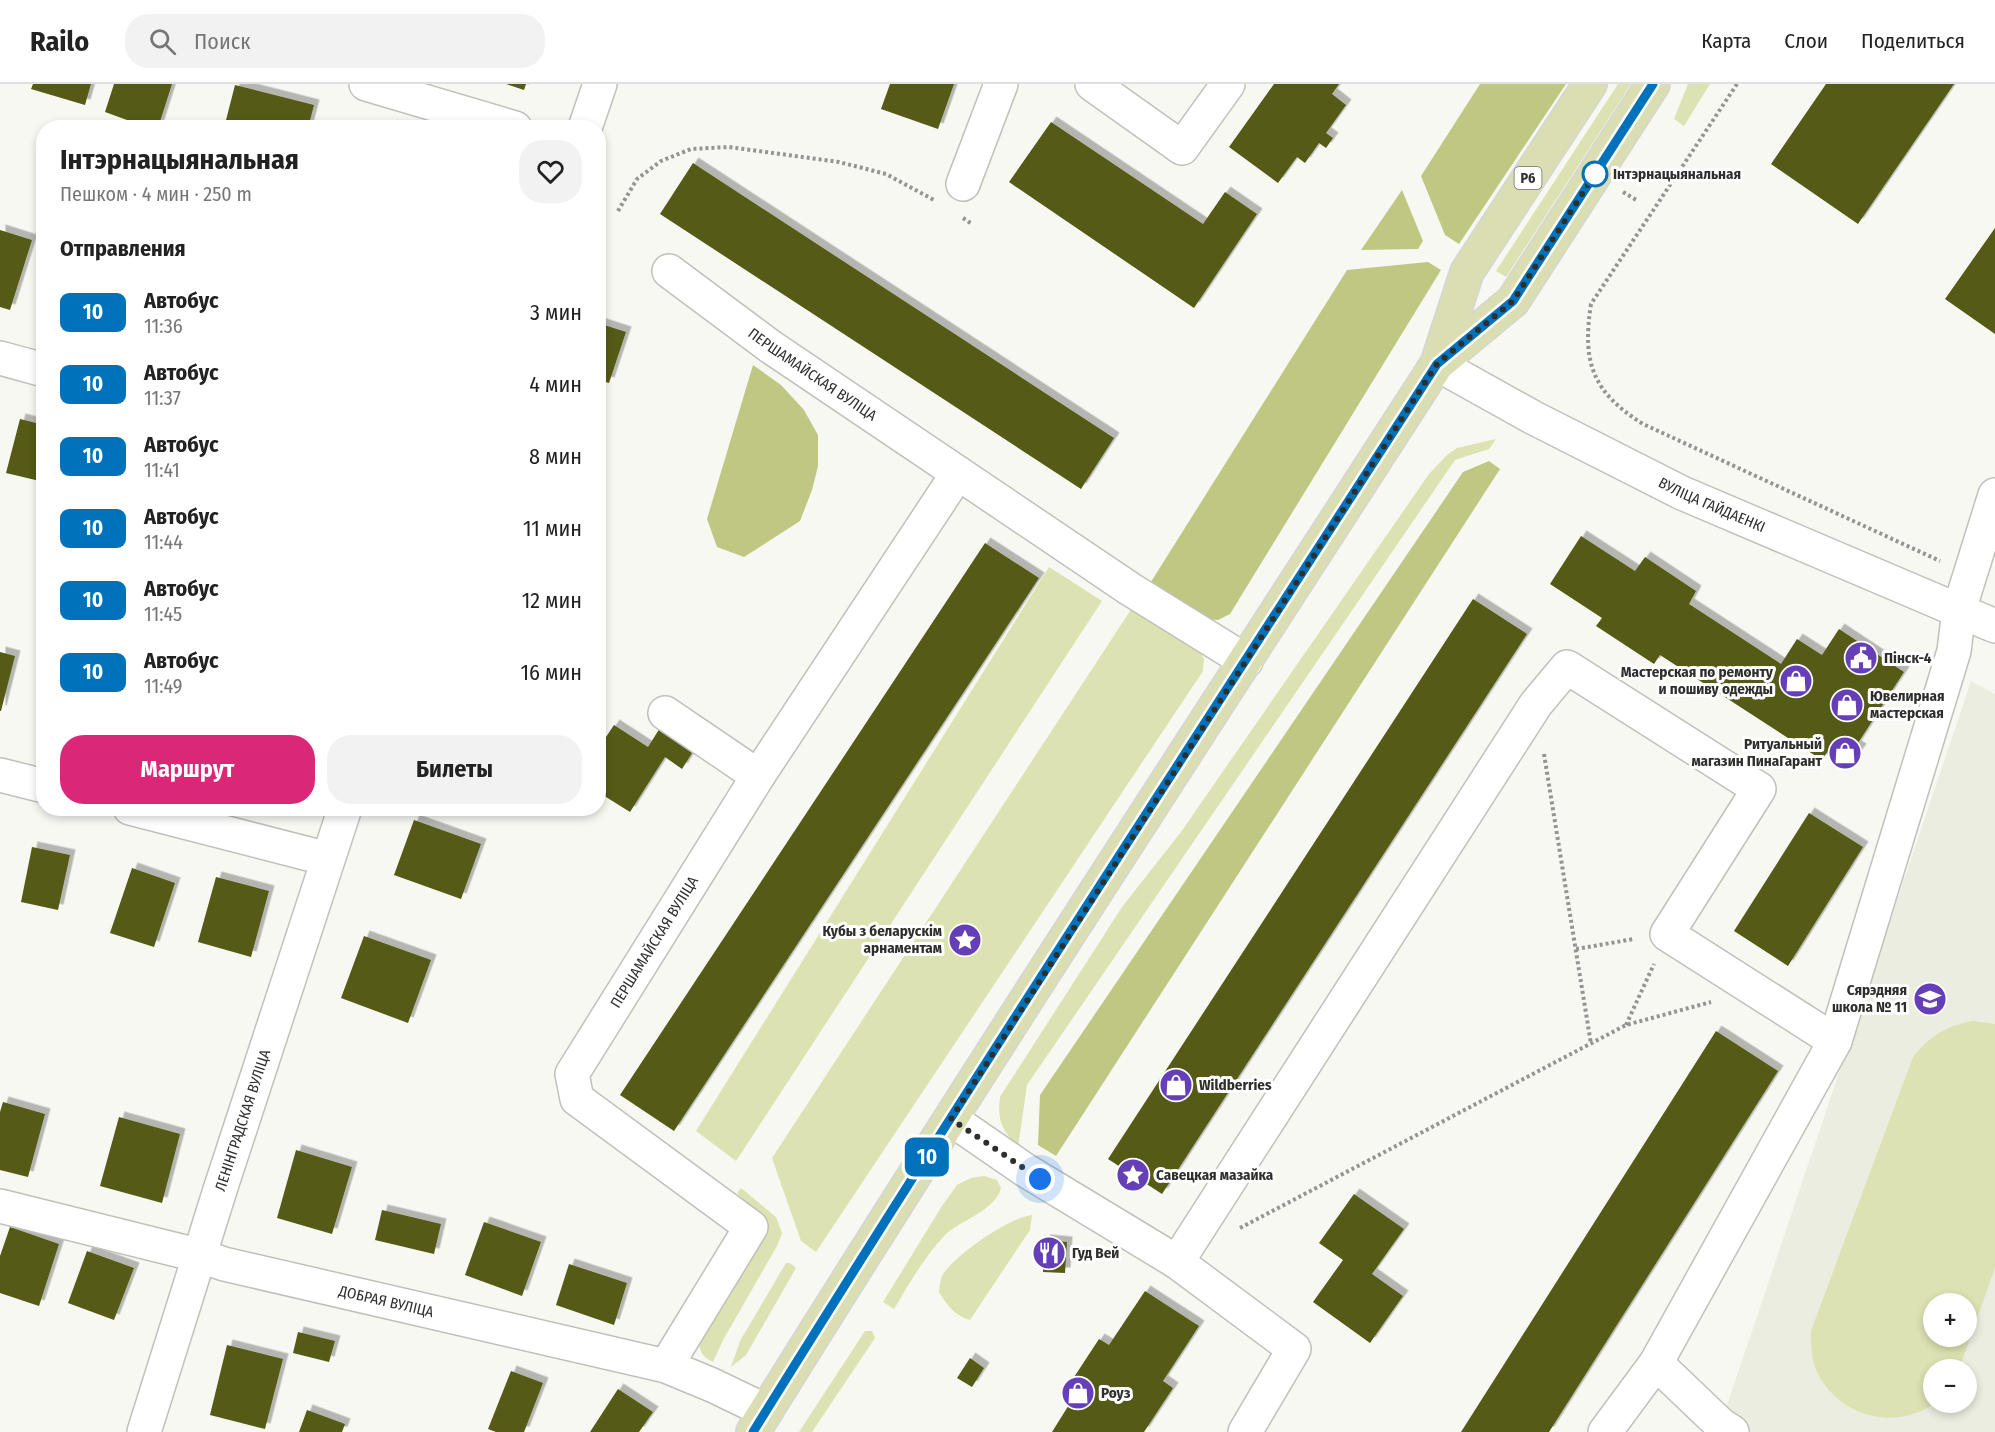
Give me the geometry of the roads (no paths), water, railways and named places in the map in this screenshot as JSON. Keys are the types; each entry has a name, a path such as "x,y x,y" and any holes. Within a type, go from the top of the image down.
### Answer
{"main road":[{"name":"Р6","path":"760,1421 951,1119 1437,364 1467,272 1590,84"},
{"name":"Р6","path":"1437,364 1513,301 1653,84"}],"street":[{"path":"366,84 488,120"},
{"path":"588,120 600,84"},
{"path":"951,200 1001,84"},
{"path":"1092,84 1182,148 1228,84"},
{"name":"ПЕРШАМАЙСКАЯ ВУЛІЦА","path":"669,271 771,347 1130,589 1246,661"},
{"path":"0,358 36,368"},
{"name":"ВУЛІЦА ГАЙДАЕНКІ","path":"1437,364 1534,418 1682,493 1995,626"},
{"name":"ПЕРШАМАЙСКАЯ ВУЛІЦА","path":"666,1366 751,1227 577,1099 572,1074 758,776 958,473"},
{"path":"1605,1432 1656,1363 1835,1041 1954,651 1959,610 1995,495"},
{"path":"1177,1262 1536,704 1567,667 1759,789 1667,934 1835,1041"},
{"path":"665,713 758,776"},
{"path":"0,775 36,784"},
{"path":"161,816 327,859"},
{"name":"ЛЕНІНГРАДСКАЯ ВУЛІЦА","path":"144,1432 342,816"},
{"path":"951,1119 1025,1170 1177,1262 1294,1348 1245,1432"},
{"name":"ДОБРАЯ ВУЛІЦА","path":"0,1206 201,1256 224,1264 666,1366 712,1385 760,1421"},
{"path":"1656,1363 1721,1425 1732,1432"}],"place":[{"name":"Інтэрнацыянальная","path":"1595,174"},
{"name":"Пінск-4","path":"1861,658"},
{"name":"Мастерская по ремонту и пошиву одежды","path":"1796,681"},
{"name":"Ювелирная мастерская","path":"1847,705"},
{"name":"Ритуальный магазин ПинаГарант","path":"1845,753"},
{"name":"Кубы з беларускім арнаментам","path":"965,940"},
{"name":"Сярэдняя школа № 11","path":"1930,999"},
{"name":"Wildberries","path":"1176,1085"},
{"name":"Савецкая мазайка","path":"1133,1175"},
{"name":"Гуд Вей","path":"1049,1253"},
{"name":"Роуз","path":"1078,1393"}]}
